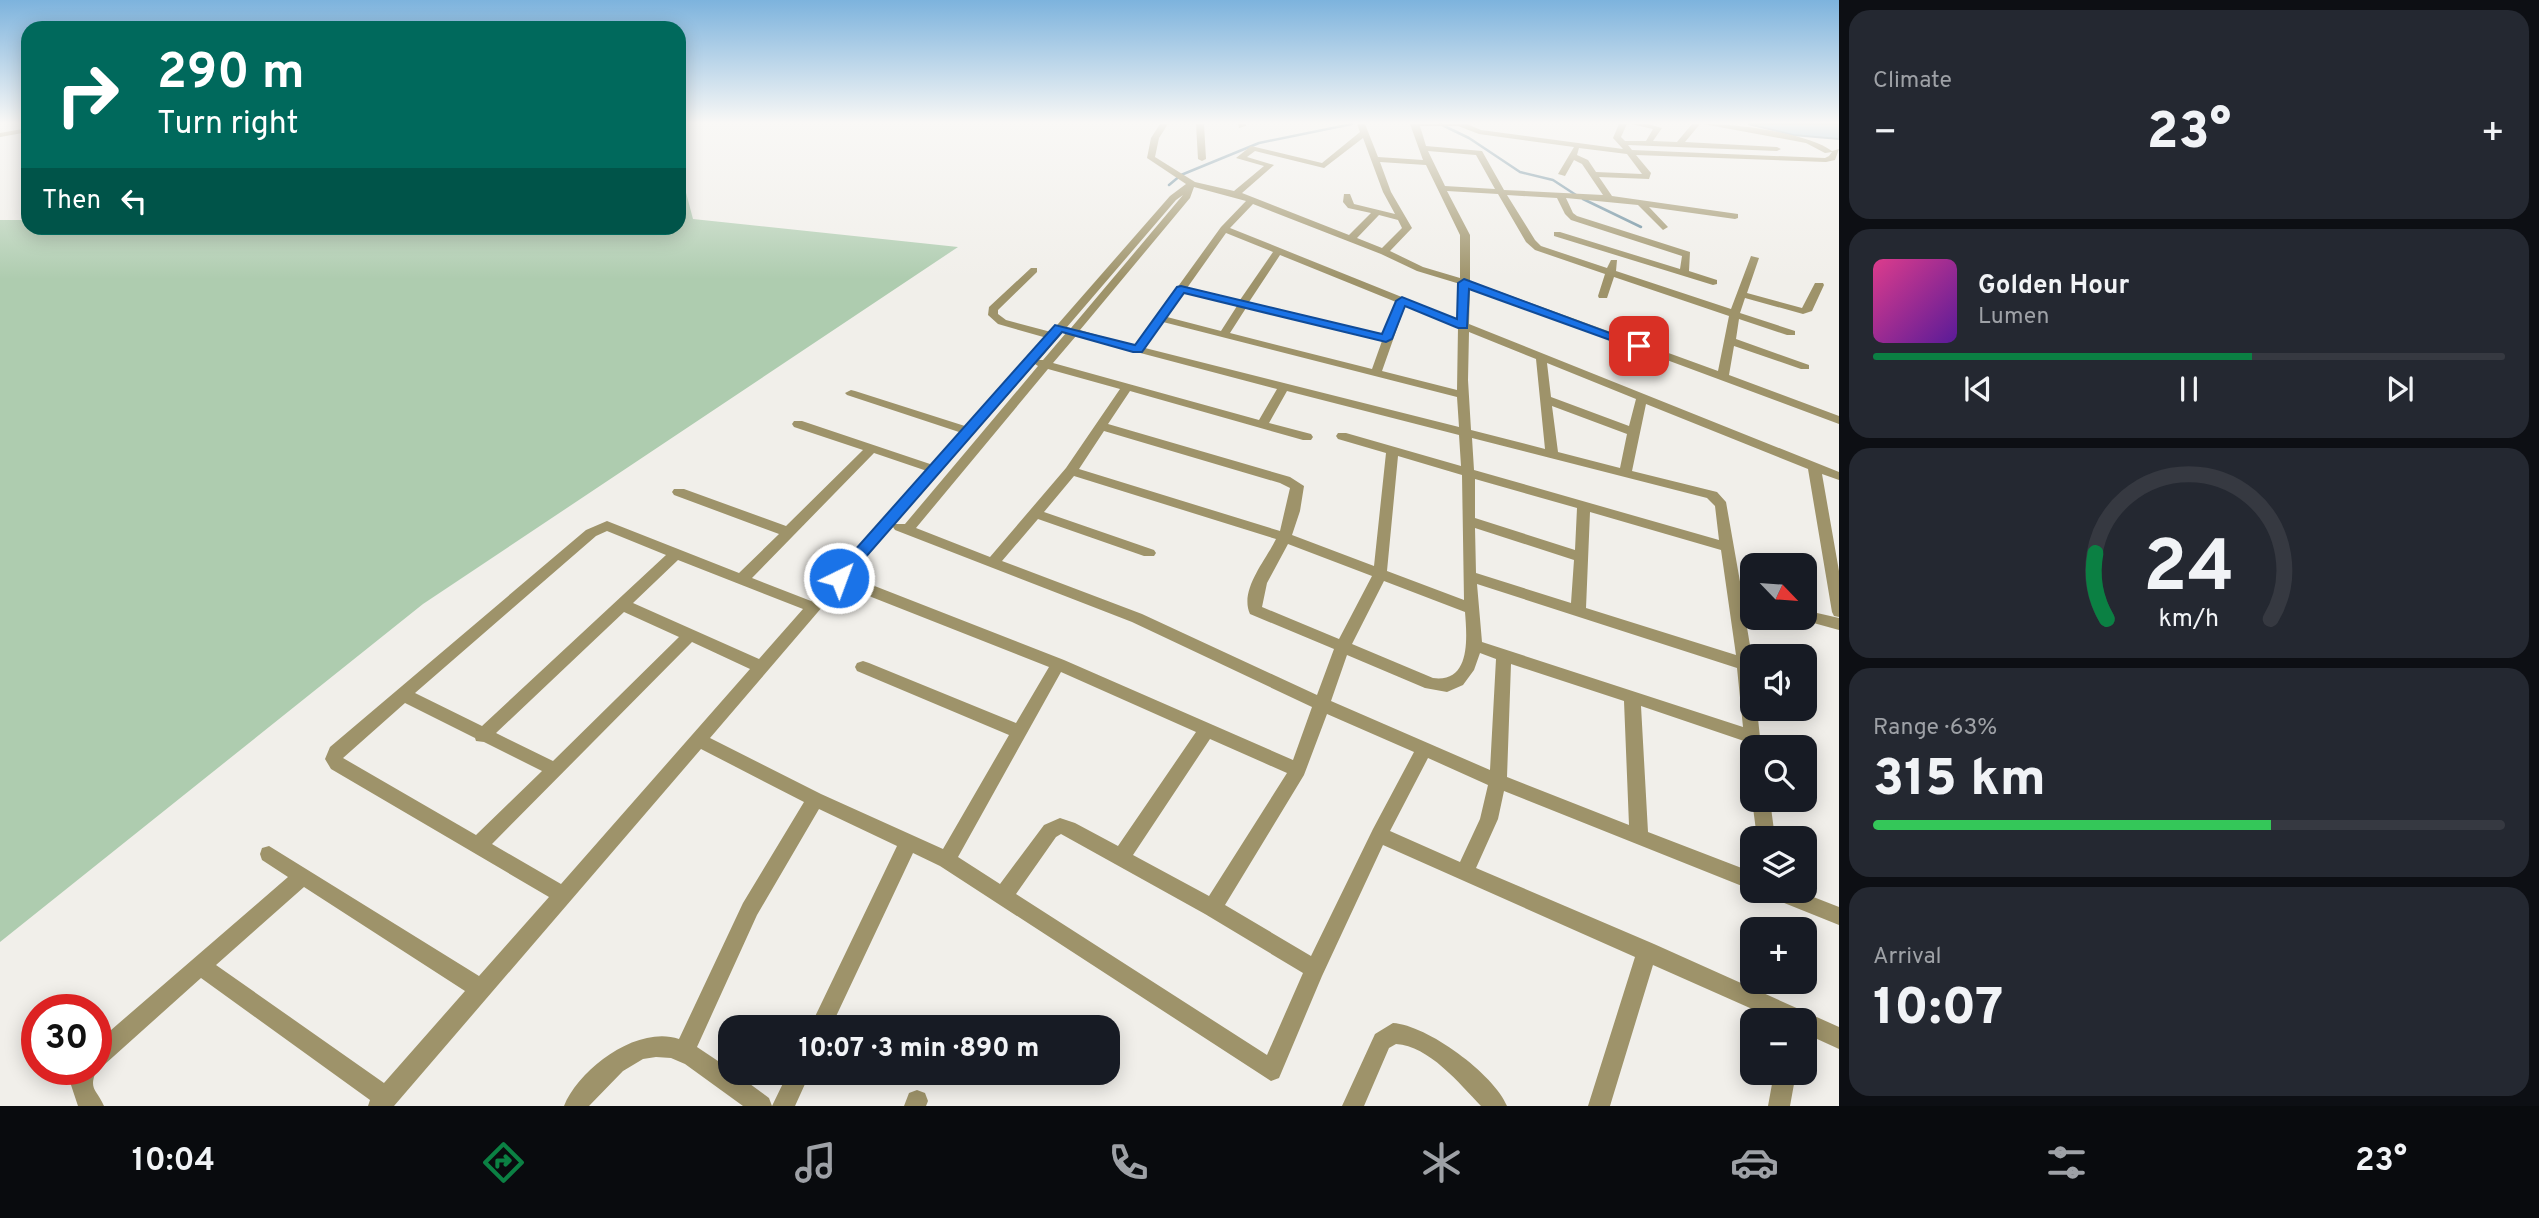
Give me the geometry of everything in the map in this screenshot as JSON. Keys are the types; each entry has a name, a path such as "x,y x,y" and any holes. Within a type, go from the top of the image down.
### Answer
{"street":[{"path":"1177,176 1185,181 1236,194 1384,252 1420,269 1490,290 1839,421"},
{"path":"1236,194 1258,176"},
{"path":"1381,176 1406,231 1384,252"},
{"path":"1101,425 1285,480 1297,486 1284,537 1253,598 1255,610 1431,684 1447,686 1463,675 1475,645 1469,576 1468,471 1463,395 1465,235 1436,176"},
{"path":"1492,176 1534,245 1791,333"},
{"path":"1594,176 1609,198"},
{"path":"1622,176 1646,176"},
{"path":"907,530 1061,332 1185,181"},
{"path":"1443,188 1609,198 1735,216"},
{"path":"1348,196 1347,202 1351,206 1401,218"},
{"path":"1561,196 1572,217 1687,254 1684,273"},
{"path":"1138,350 1224,229 1252,200"},
{"path":"1640,203 1663,227"},
{"path":"1351,239 1377,212"},
{"path":"1224,229 1839,476"},
{"path":"1557,234 1713,282"},
{"path":"1603,296 1610,270 1626,235"},
{"path":"1224,335 1278,251"},
{"path":"1723,377 1735,313 1754,258"},
{"path":"1034,270 993,309 993,315 1002,322 1061,332 1138,350 1466,434 1698,489 1716,497 1721,505 1741,644"},
{"path":"1741,294 1806,311 1819,285"},
{"path":"1181,289 1386,339"},
{"path":"1376,372 1402,301"},
{"path":"1160,318 1463,395"},
{"path":"1731,341 1805,367"},
{"path":"1541,358 1552,453"},
{"path":"1039,363 1307,437"},
{"path":"199,965 383,1102 969,431 1039,363"},
{"path":"993,563 1037,514 1070,471 1126,388"},
{"path":"1262,425 1283,388"},
{"path":"851,393 969,431"},
{"path":"1626,471 1642,398"},
{"path":"1546,399 1633,432"},
{"path":"798,424 872,448 931,475 943,486"},
{"path":"1342,436 1726,547"},
{"path":"741,580 872,448"},
{"path":"1212,908 1298,770 1342,648 1380,575 1392,451"},
{"path":"1814,467 1839,612"},
{"path":"1070,471 1284,537 1471,609"},
{"path":"679,492 788,532"},
{"path":"1578,612 1584,506"},
{"path":"1037,514 1149,553"},
{"path":"1469,521 1581,557"},
{"path":"888,523 1146,621 1323,705 1424,749 1740,876"},
{"path":"563,895 477,848 337,764 334,759 336,752 599,528 615,527 814,608"},
{"path":"482,736 677,553"},
{"path":"1469,576 1740,662"},
{"path":"839,578 1058,664 1298,770"},
{"path":"1733,596 1740,598"},
{"path":"623,604 761,667"},
{"path":"1817,618 1839,624"},
{"path":"477,848 690,635"},
{"path":"1475,645 1632,697 1740,737"},
{"path":"1465,871 1489,819 1499,781 1504,656"},
{"path":"947,860 1058,664"},
{"path":"863,667 1019,732"},
{"path":"402,694 555,770"},
{"path":"1632,697 1639,836"},
{"path":"1121,856 1207,730"},
{"path":"699,740 815,799 947,860 1271,1070 1315,969 1379,835 1424,749"},
{"path":"683,1053 750,909 815,799"},
{"path":"1002,897 1050,831 1057,827 1069,829 1121,856 1315,969"},
{"path":"1379,835 1773,1008"},
{"path":"826,1015 909,841"},
{"path":"269,854 480,989"},
{"path":"112,1043 303,876"},
{"path":"1806,903 1839,916"},
{"path":"1599,1106 1647,951"},
{"path":"1817,1028 1839,1038"},
{"path":"1353,1106 1382,1041 1387,1033 1395,1031 1415,1037 1458,1068 1496,1106"},
{"path":"575,1106 603,1072 623,1058 657,1048 672,1047 702,1064 761,1106"},
{"path":"81,1085 84,1096 93,1106"},
{"path":"783,1106 793,1085"},
{"path":"1779,1106 1783,1085"}],"green space":[{"path":"686,192 693,219 958,247 423,604 0,942 0,220 21,220 21,235 686,235"}],"waterway":[{"path":"1169,185 1180,176"},
{"path":"1535,176 1553,180 1576,195"},
{"path":"1583,199 1641,227"}],"route":[{"path":"839,578 1009,388 1059,328 1138,350 1181,289 1386,339 1402,301 1462,326 1464,283 1490,290 1639,346"}]}
